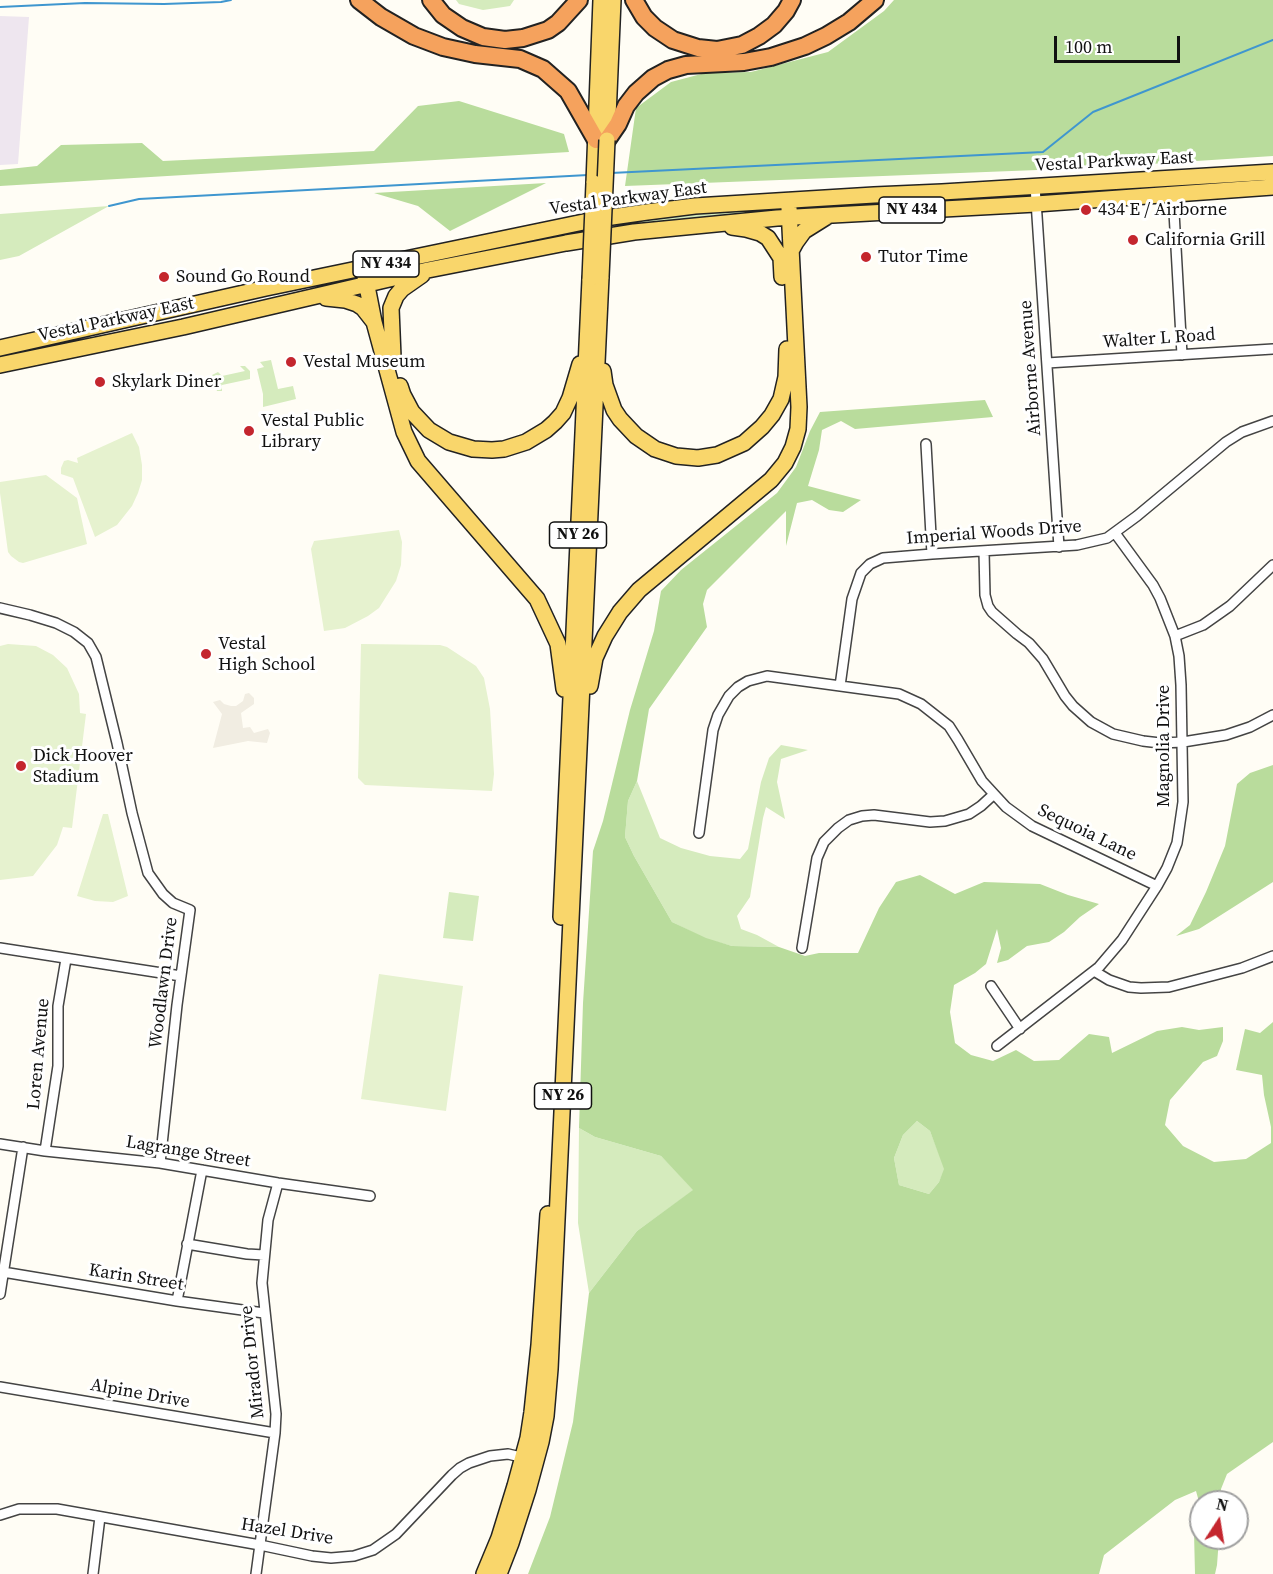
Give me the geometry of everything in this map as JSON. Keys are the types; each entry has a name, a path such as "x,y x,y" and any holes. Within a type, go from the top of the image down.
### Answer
{"highway":[{"path":"359,0 381,17 406,31 443,47 475,54 520,59 543,69 568,91 601,140 618,124 626,106 636,93 653,78 668,70 686,65 744,62 771,57 805,46 849,22 875,0"},
{"path":"431,0 443,15 462,28 483,37 506,40 523,38 548,30 558,23 579,0"},
{"path":"634,0 644,17 673,40 698,48 717,50 742,45 759,36 774,25 792,0"}],"main road":[{"name":"NY 26","path":"484,1574 546,1416 550,1369 575,732 596,278 601,140 601,0"},
{"name":"NY 26","path":"601,140 613,0"},
{"name":"Vestal Parkway East","path":"0,365 183,327 311,297 370,275 598,219 695,206 1273,172"},
{"name":"Vestal Parkway East","path":"0,348 266,288 428,270 634,232 783,218 1036,204 1273,187"},
{"path":"575,732 596,658 605,636 620,612 639,590 771,480 785,463 793,447 798,429 799,407 782,201"},
{"path":"593,337 609,398 620,419 636,436 655,449 676,456 698,458 734,449 752,438 772,415 781,399 787,358 786,256 804,231 829,215"},
{"path":"711,224 746,228 759,233 768,238 786,256"},
{"path":"393,357 391,308 402,289 428,270"},
{"path":"370,275 375,322 404,432 418,461 537,599 558,644 575,732"},
{"path":"370,275 403,394 412,411 429,430 449,442 472,449 504,449 526,442 546,430 563,413 593,337"},
{"path":"311,297 345,300 357,304 375,322"},
{"name":"NY 26","path":"499,1574 512,1543 529,1459"}],"street":[{"name":"Airborne Avenue","path":"1035,186 1059,547"},
{"path":"1173,194 1182,355"},
{"name":"Walter L Road","path":"1047,363 1273,349"},
{"name":"Imperial Woods Drive","path":"840,686 851,605 858,579 870,564 883,558 1059,547 1107,538 1226,442 1242,432 1273,421"},
{"path":"926,444 932,554"},
{"name":"Magnolia Drive","path":"997,1047 1094,971 1122,940 1157,886 1177,843 1183,802 1179,656 1175,636 1157,591 1115,532"},
{"path":"984,551 985,595 988,606 1029,643 1043,659 1073,706 1091,722 1113,734 1160,743 1226,735 1250,727 1273,715"},
{"path":"1175,636 1203,625 1230,606 1273,565"},
{"name":"Woodlawn Drive","path":"0,608 56,622 88,643 96,657 148,873 163,894 173,903 190,910 180,976 160,1163"},
{"name":"Sequoia Lane","path":"699,833 713,730 718,715 729,696 738,687 748,681 767,676 899,694 921,704 949,726 982,781 1006,807 1032,826 1157,886"},
{"path":"802,948 817,858 825,842 838,828 849,820 874,815 945,822 969,814 993,795"},
{"path":"0,948 180,976"},
{"path":"1094,971 1109,980 1129,987 1169,987 1242,968 1273,956"},
{"name":"Loren Avenue","path":"45,1151 58,1066 58,1006 66,959"},
{"path":"991,987 1020,1029"},
{"name":"Lagrange Street","path":"0,1144 160,1163 370,1196"},
{"path":"0,1294 22,1147"},
{"path":"177,1301 202,1170"},
{"name":"Mirador Drive","path":"256,1574 275,1432 276,1414 262,1283 268,1220 278,1183"},
{"path":"187,1244 264,1255"},
{"name":"Karin Street","path":"3,1272 264,1313"},
{"name":"Alpine Drive","path":"0,1387 275,1432"},
{"name":"Hazel Drive","path":"0,1515 19,1509 57,1509 331,1558 364,1554 373,1550 396,1534 452,1475 469,1463 490,1456 508,1454 529,1459"},
{"path":"93,1574 100,1517"}],"shaded area":[{"path":"0,16 29,17 18,164 0,165"},
{"path":"249,693 254,698 254,704 241,713 243,728 250,727 254,733 268,729 270,733 267,743 248,741 213,748 222,714 213,702 220,700 224,704 236,706 243,701 245,694"}],"green space":[{"path":"456,0 514,0 510,6 483,10 459,4"},
{"path":"894,0 1273,0 1273,156 1089,168 625,186 636,108 671,82 705,73 751,72 828,52 884,11"},
{"path":"459,101 564,134 569,152 0,186 0,170 37,166 61,145 142,143 163,161 374,151 418,106"},
{"path":"546,183 450,231 418,206 374,193"},
{"path":"109,206 19,256 0,260 0,214"},
{"path":"771,209 640,223 635,219 674,214"},
{"path":"271,360 278,389 293,386 296,399 263,407 263,394 257,369 264,367 260,362"},
{"path":"240,366 245,366 250,371 250,379 222,385 222,391 217,391 212,375 218,372 222,376 245,371"},
{"path":"985,400 993,417 855,429 841,421 822,430 819,450 808,486 861,500 843,512 829,510 812,500 797,503 786,546 786,511 707,590 703,604 707,627 649,709 637,781 628,801 625,837 672,922 706,938 732,946 779,947 805,956 819,953 858,953 879,908 896,882 920,875 955,894 984,882 1040,884 1099,904 1049,942 1027,946 1008,960 997,963 1001,948 997,929 986,964 954,985 950,1012 955,1043 971,1055 993,1061 1016,1050 1034,1061 1059,1060 1089,1034 1109,1037 1112,1053 1157,1031 1182,1027 1199,1030 1223,1027 1223,1041 1217,1056 1203,1062 1170,1100 1165,1125 1183,1146 1214,1162 1246,1159 1271,1143 1271,1127 1262,1075 1236,1070 1245,1029 1260,1033 1273,1022 1273,1442 1227,1474 1221,1490 1189,1490 1189,1494 1175,1500 1104,1555 1099,1574 528,1574 550,1517 573,1422 589,1293 637,1231 693,1190 661,1156 595,1137 579,1128 583,1003 593,851 603,821 630,710 654,631 661,591 681,570 777,493 796,467 820,412","holes":["917,1121 930,1131 944,1169 939,1182 929,1194 899,1185 894,1158 903,1135"]},
{"path":"132,433 139,447 142,465 142,480 138,493 132,506 117,525 95,537 73,478 61,474 61,468 64,461 78,463 77,458"},
{"path":"46,475 77,498 87,544 23,563 19,562 8,552 0,482"},
{"path":"399,530 402,542 401,565 396,581 379,608 345,628 324,631 311,549 314,541"},
{"path":"8,644 36,646 53,655 67,668 79,694 80,713 86,714 72,828 63,827 57,845 33,876 0,880 0,646"},
{"path":"361,644 440,645 476,666 484,678 490,709 494,774 492,791 365,785 358,778"},
{"path":"781,745 808,750 781,759 777,782 785,819 766,807 750,897 737,916 741,929 779,947 732,946 706,939 672,922 634,856 625,837 628,801 637,781 660,838 681,848 710,856 740,859 748,849 761,782 769,758"},
{"path":"1273,765 1273,882 1199,929 1176,936 1190,925 1225,846 1237,784 1250,773"},
{"path":"103,814 108,814 128,896 113,902 95,901 77,896"},
{"path":"449,892 479,896 473,941 443,938"},
{"path":"379,974 463,986 446,1111 361,1099"},
{"path":"917,1121 930,1131 945,1169 939,1182 929,1194 899,1185 894,1158 903,1135"},
{"path":"579,1128 595,1137 661,1156 694,1190 637,1231 589,1293 578,1223"},
{"path":"1194,1550 1218,1550 1215,1574 1195,1574"}],"waterway":[{"path":"0,7 85,3 164,4 231,0"},
{"path":"611,173 1043,152 1093,112 1273,40"},
{"path":"109,206 139,199 588,175"}],"place":[{"name":"434 E / Airborne","path":"1086,210"},
{"name":"California Grill","path":"1133,240"},
{"name":"Tutor Time","path":"866,257"},
{"name":"Sound Go Round","path":"164,277"},
{"name":"Vestal Museum","path":"291,362"},
{"name":"Skylark Diner","path":"100,382"},
{"name":"Vestal Public Library","path":"249,431"},
{"name":"Vestal High School","path":"206,654"},
{"name":"Dick Hoover Stadium","path":"21,766"}]}
